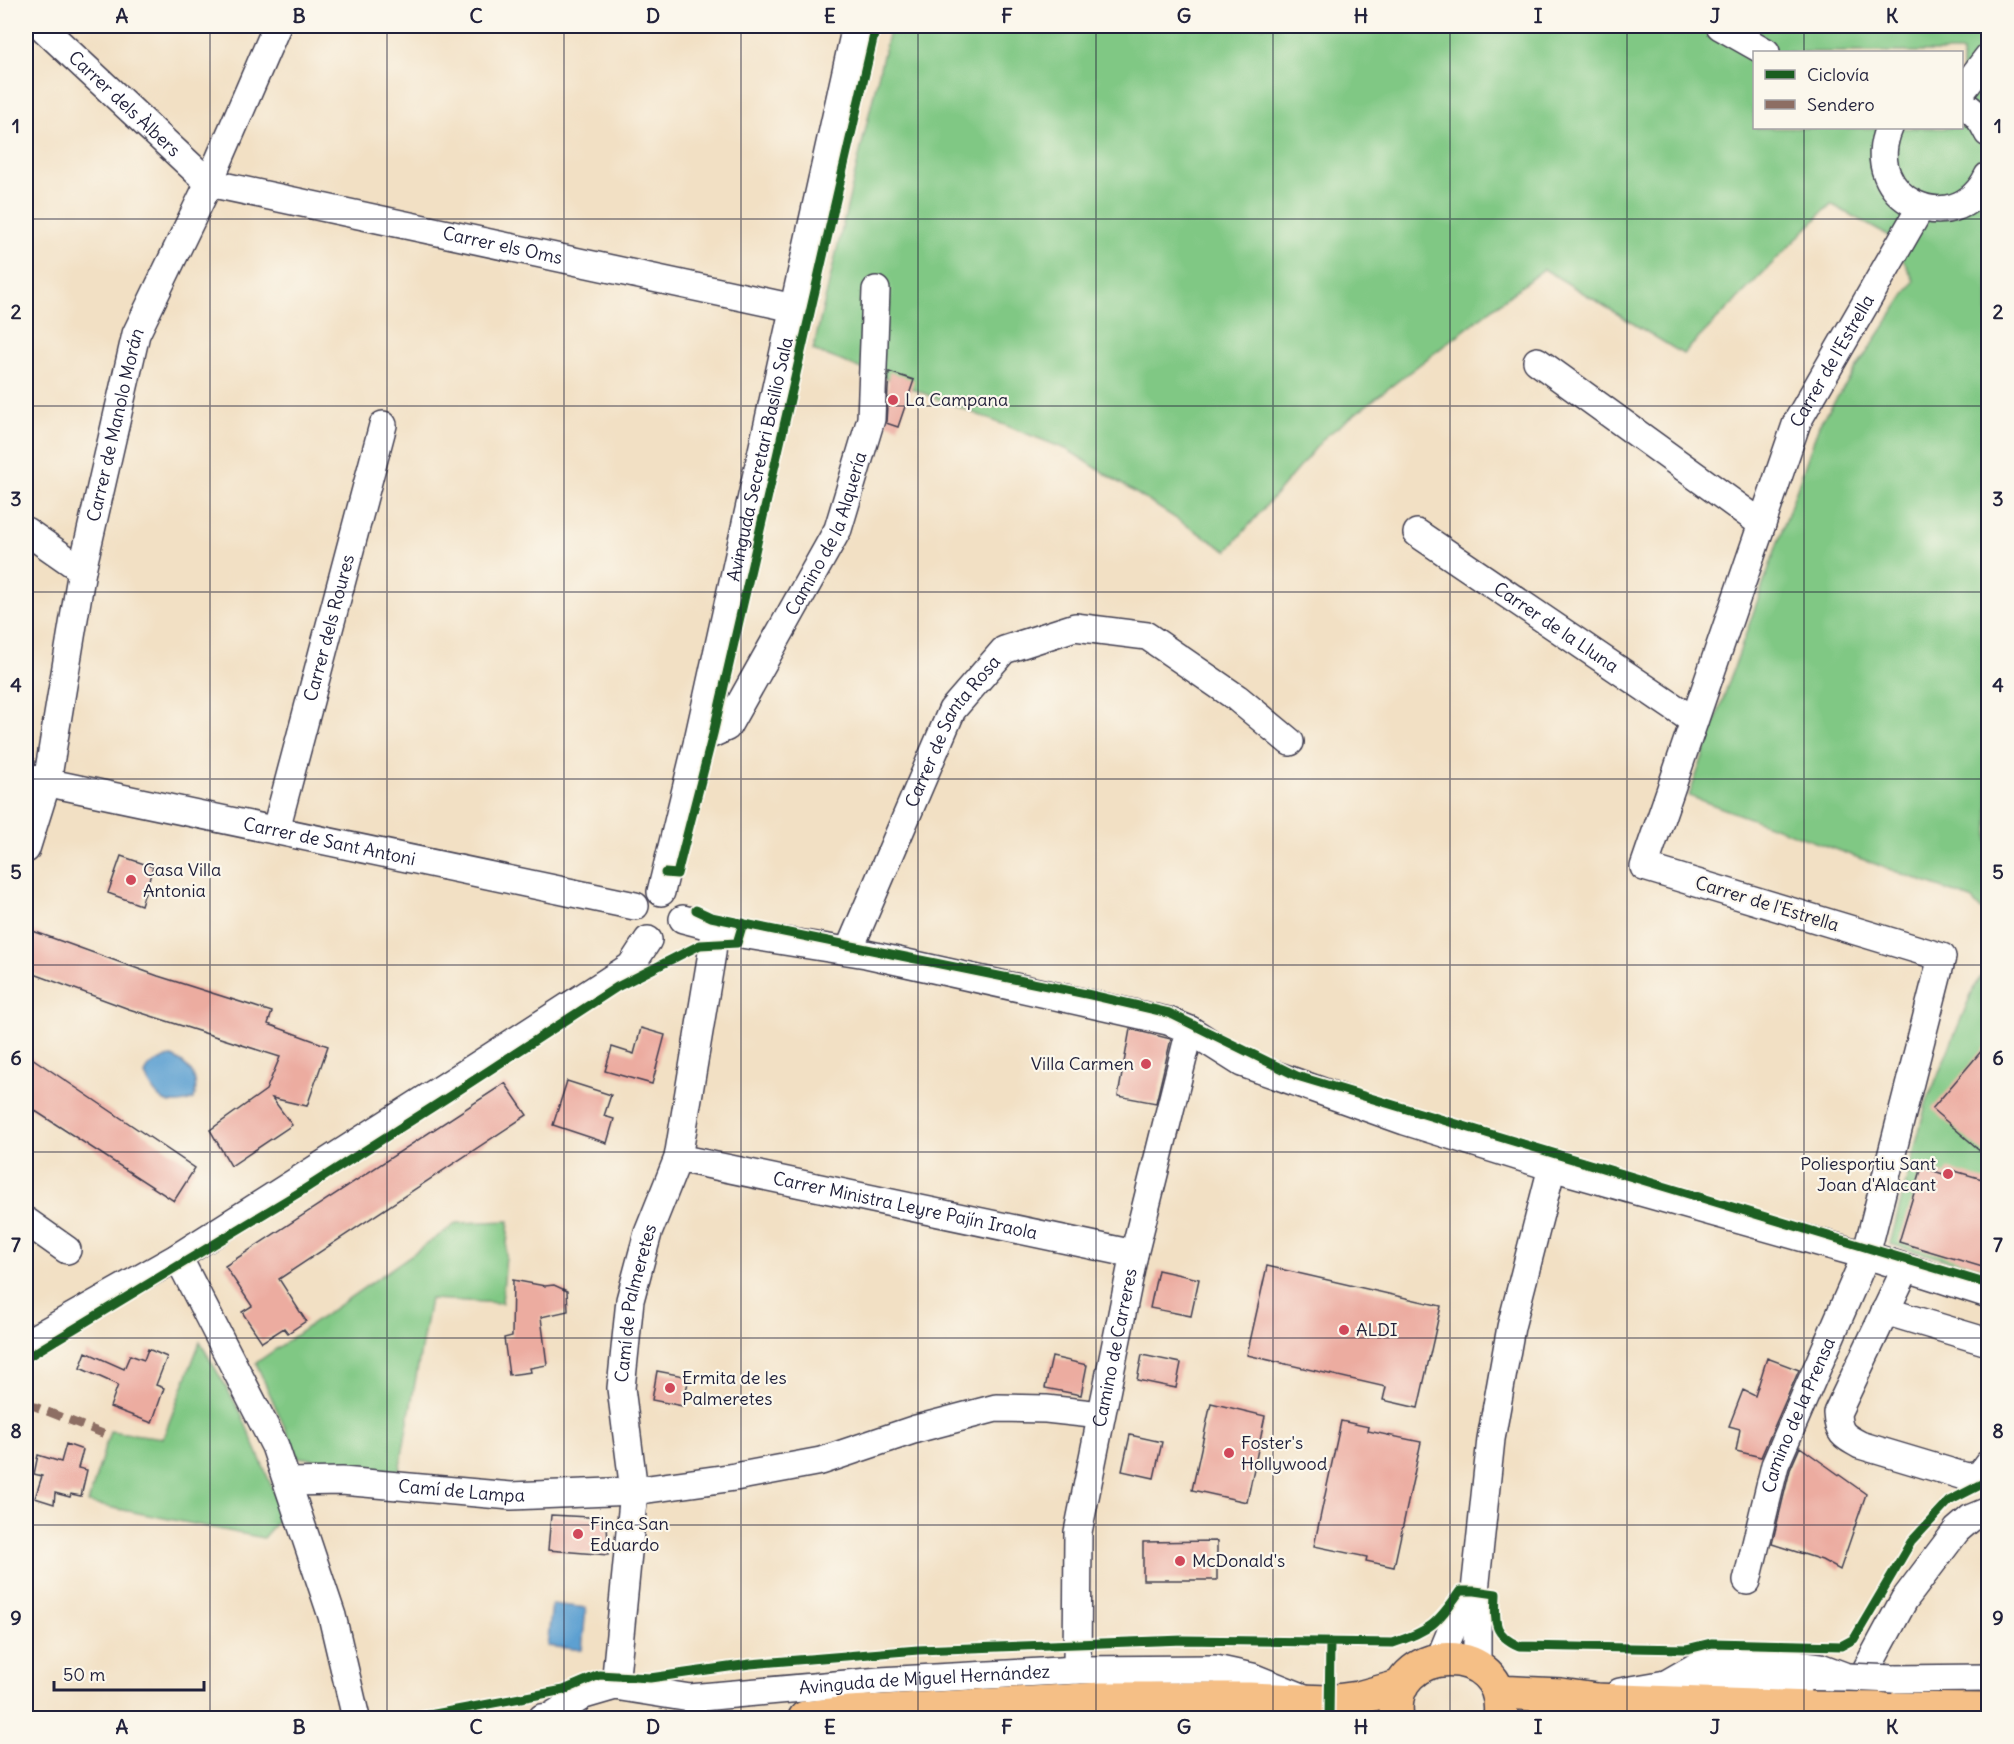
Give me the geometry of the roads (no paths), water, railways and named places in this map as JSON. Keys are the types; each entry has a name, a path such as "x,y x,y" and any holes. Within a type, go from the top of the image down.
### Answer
{"main road":[{"path":"1396,1719 1398,1694 1412,1672 1427,1662 1440,1658 1464,1660 1477,1666 1486,1674 1499,1705 1560,1695 1596,1700 1825,1713 1879,1709 1989,1710"},
{"path":"805,1719 850,1713 1102,1699 1328,1702 1358,1698 1402,1686"}],"street":[{"name":"Carrer dels Àlbers","path":"41,26 209,183"},
{"name":"Carrer de Manolo Morán","path":"26,849 36,780 136,334 209,183 277,26"},
{"name":"Avinguda Secretari Basilio Sala","path":"661,892 698,740 856,26"},
{"path":"1720,26 1764,51"},
{"path":"1963,90 1989,57"},
{"path":"1963,104 1970,108 1989,132"},
{"path":"1889,129 1884,140 1882,157 1886,173 1894,188 1906,200 1921,207 1938,210 1956,207 1971,199 1989,176"},
{"name":"Carrer els Oms","path":"209,183 794,308"},
{"name":"Carrer de l'Estrella","path":"1866,1255 1942,957 1644,867 1797,422 1921,207"},
{"name":"Camino de la Alquería","path":"698,740 727,727 838,530 871,419 876,290"},
{"path":"1537,360 1762,524"},
{"name":"Carrer dels Roures","path":"276,830 383,425"},
{"path":"26,531 82,570"},
{"name":"Carrer de la Lluna","path":"1417,532 1694,721"},
{"name":"Carrer de Santa Rosa","path":"849,950 952,710 1004,650 1075,627 1147,636 1237,698 1290,742"},
{"name":"Carrer de Sant Antoni","path":"36,780 635,906"},
{"path":"661,892 675,898 682,912 681,927 670,938 663,941 648,940 634,926 633,913 635,906 646,895 661,892"},
{"path":"682,919 714,929 849,950 1168,1021 1190,1030 1242,1063 1405,1121 1552,1167 1866,1255 1989,1294"},
{"name":"Camí de Palmeretes","path":"615,1686 634,1491 621,1388 630,1300 648,1233 678,1158 714,929"},
{"path":"26,1343 178,1257 446,1086 631,966 648,940"},
{"name":"Camino de Carreres","path":"1077,1671 1078,1532 1134,1254 1190,1030"},
{"name":"Carrer Ministra Leyre Pajín Iraola","path":"678,1158 1134,1254"},
{"path":"1477,1666 1475,1591 1491,1439 1511,1327 1552,1167"},
{"path":"26,1221 66,1250"},
{"name":"Camino de la Prensa","path":"1747,1581 1774,1465 1866,1255"},
{"path":"178,1257 275,1446 332,1616 356,1719"},
{"path":"1906,1268 1838,1413 1838,1426 1844,1437 1860,1445 1967,1477 1980,1475 1989,1464"},
{"path":"1885,1311 1989,1342"},
{"name":"Camí de Lampa","path":"288,1482 342,1481 511,1496 634,1491 735,1477 821,1461 916,1429 996,1408 1046,1409 1101,1414"},
{"path":"1825,1713 1904,1600 1957,1530 1971,1518 1988,1511"},
{"path":"1440,1658 1457,1617 1475,1591"},
{"path":"1596,1700 1625,1690 1666,1684 1699,1665 1729,1661 1778,1662 1820,1667 1848,1677 1989,1678"},
{"name":"Avinguda de Miguel Hernández","path":"542,1719 550,1717 584,1695 615,1686 690,1698 880,1680 1077,1671 1215,1669 1252,1677 1311,1700"}],"water":[{"path":"172,1057 184,1064 192,1073 196,1085 194,1099 170,1103 158,1096 149,1084 145,1075 148,1067 164,1058"},
{"path":"552,1604 586,1608 582,1650 547,1646"}],"place":[{"name":"La Campana","path":"893,400"},
{"name":"Casa Villa Antonia","path":"131,880"},
{"name":"Villa Carmen","path":"1146,1064"},
{"name":"Poliesportiu Sant Joan d'Alacant","path":"1948,1174"},
{"name":"ALDI","path":"1344,1330"},
{"name":"Ermita de les Palmeretes","path":"670,1388"},
{"name":"Foster's Hollywood","path":"1229,1453"},
{"name":"Finca San Eduardo","path":"578,1534"},
{"name":"McDonald's","path":"1180,1561"}]}
